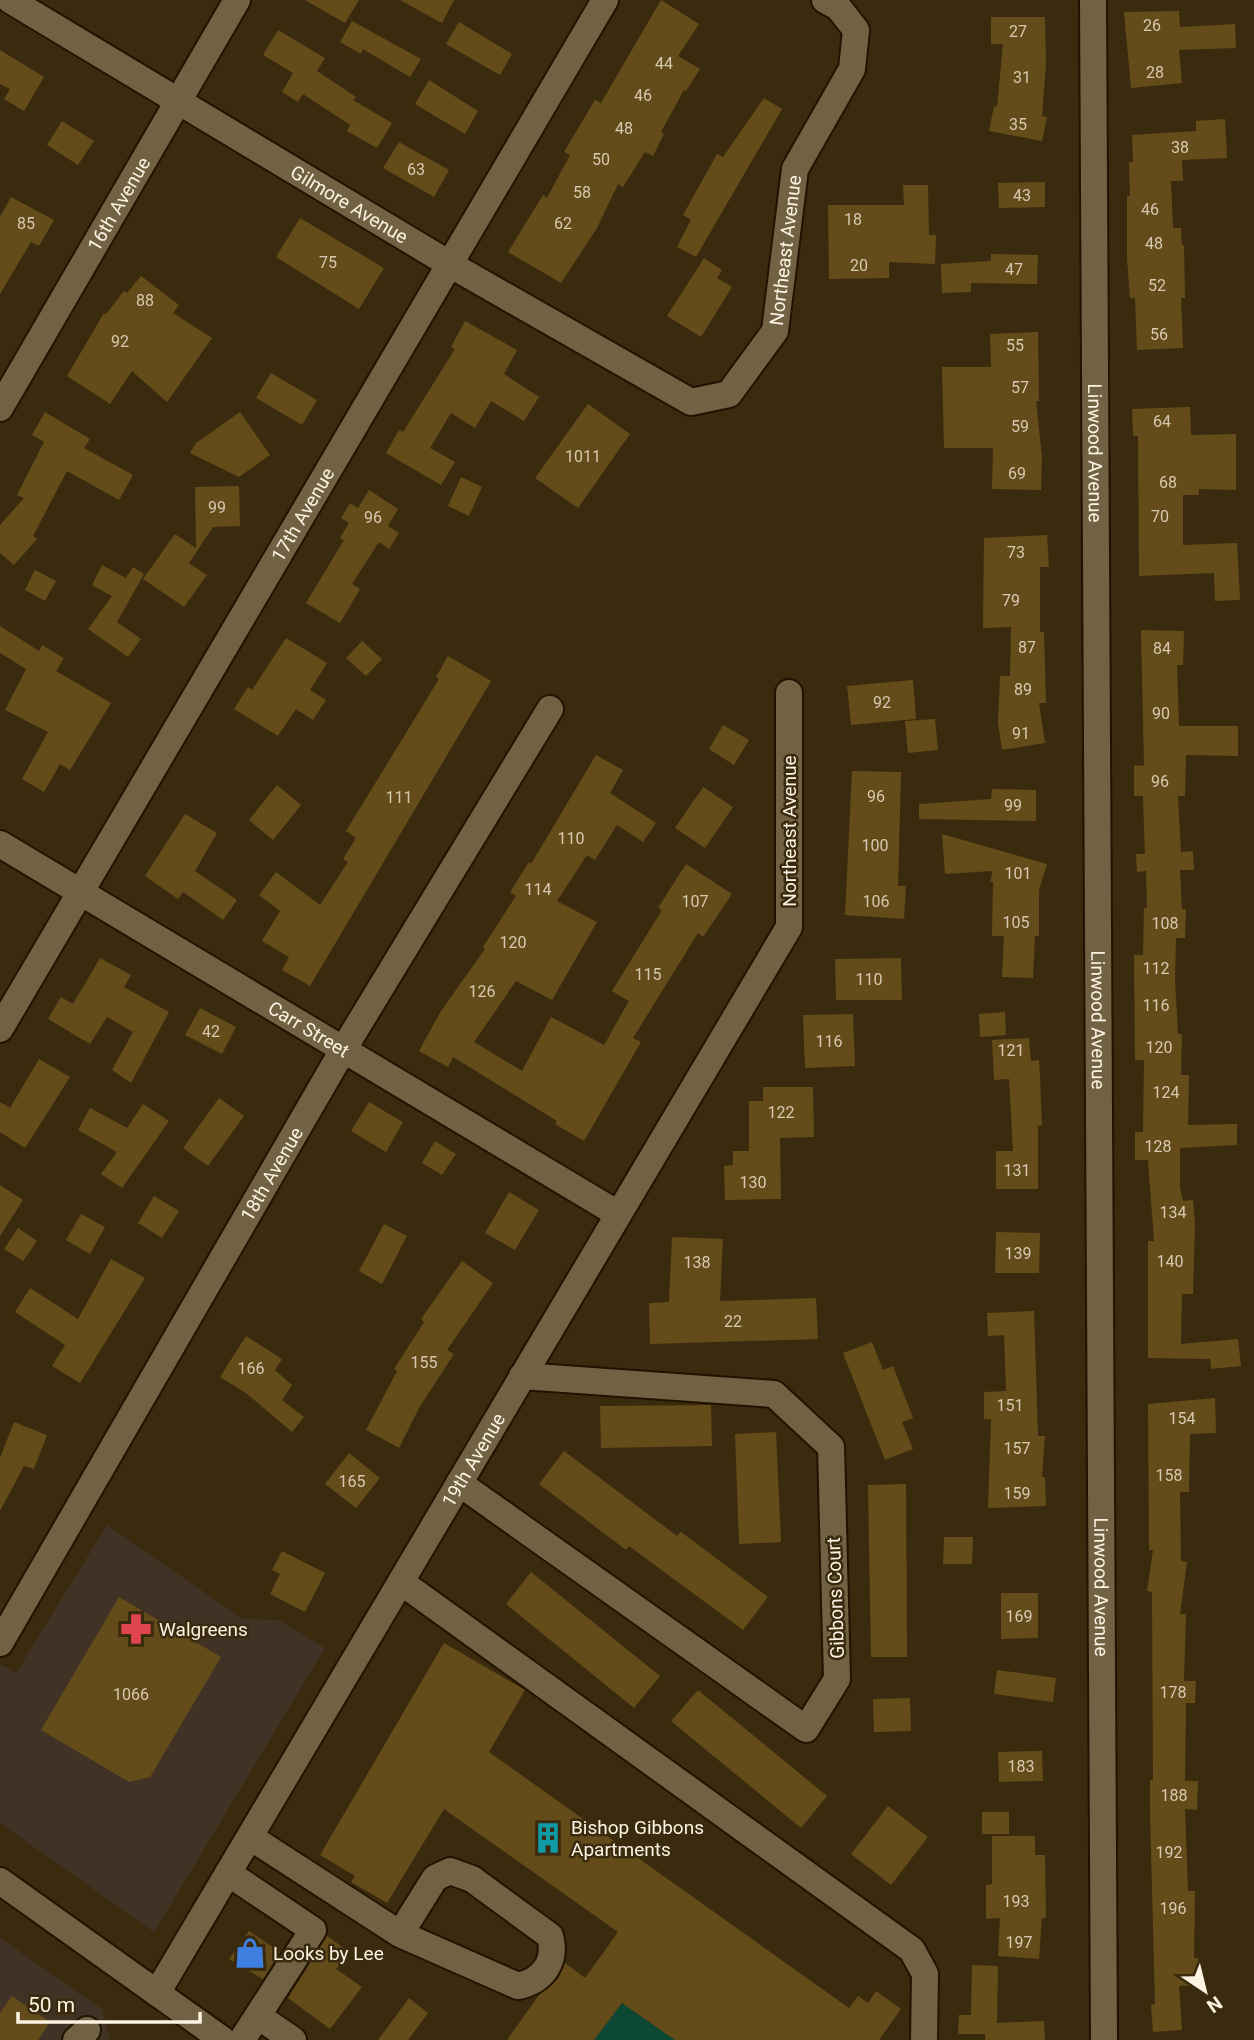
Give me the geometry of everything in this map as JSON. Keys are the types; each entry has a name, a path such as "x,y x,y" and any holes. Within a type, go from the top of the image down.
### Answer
{"street":[{"name":"Gilmore Avenue","path":"10,0 451,265 691,402"},
{"name":"16th Avenue","path":"0,408 237,0"},
{"name":"17th Avenue","path":"0,1029 605,0"},
{"name":"Northeast Avenue","path":"691,402 729,394 775,331 795,169 852,69 856,30 838,7 825,0"},
{"name":"Linwood Avenue","path":"1093,0 1104,2040"},
{"name":"Northeast Avenue","path":"789,693 789,927"},
{"name":"18th Avenue","path":"0,1643 343,1050 550,709"},
{"name":"Carr Street","path":"0,844 618,1214"},
{"name":"19th Avenue","path":"157,1993 789,927"},
{"name":"Gibbons Court","path":"459,1483 806,1729 837,1679 831,1447 774,1394 523,1376"},
{"path":"401,1582 912,1950 925,1974 924,2040"},
{"path":"250,1837 400,1934 518,1986 532,1983 548,1968 554,1950 550,1936 472,1878 450,1871 435,1878 400,1934"},
{"path":"228,1873 313,1930 242,2040"},
{"path":"0,1881 157,1993 205,2036"},
{"path":"258,2016 293,2040"}],"shaded area":[{"path":"107,1525 243,1619 279,1620 325,1648 154,1932 0,1823 0,1664 16,1673"},
{"path":"0,1938 102,2009 110,2040 0,2040"}],"green space":[{"path":"622,2003 675,2040 594,2040"}],"building":[{"path":"305,0 359,0 345,23"},
{"path":"400,0 454,0 442,23"},
{"path":"661,0 699,24 678,56 700,69 686,91 684,90 661,132 664,134 653,156 645,152 623,187 618,184 597,228 561,283 508,252 543,195 547,198 570,155 564,152 595,100 601,103"},
{"path":"1179,11 1180,27 1235,24 1236,48 1179,50 1182,83 1131,88 1124,12"},
{"path":"991,17 1045,17 1046,64 1042,116 1047,117 1042,141 989,131 994,106 997,107 1003,44 991,44"},
{"path":"352,21 421,59 410,77 363,49 361,54 340,42"},
{"path":"459,22 512,54 500,75 446,44"},
{"path":"278,30 325,58 317,71 356,97 353,100 392,123 377,148 347,131 350,125 303,94 298,102 282,92 293,73 263,55"},
{"path":"0,50 44,77 24,111 4,99 10,89 0,84"},
{"path":"429,80 478,111 465,134 415,104"},
{"path":"764,98 782,109 696,257 677,247 691,220 683,215 717,154 723,157"},
{"path":"1225,119 1227,158 1182,160 1183,181 1171,181 1173,228 1181,228 1184,245 1185,298 1181,298 1183,348 1137,350 1135,298 1130,298 1127,258 1127,196 1130,196 1129,162 1133,162 1132,135 1196,131 1196,121"},
{"path":"62,121 94,141 78,165 47,145"},
{"path":"399,142 449,170 434,197 383,168"},
{"path":"1045,182 1045,207 999,208 998,183"},
{"path":"903,185 928,185 929,235 936,235 935,264 889,262 889,278 829,279 828,205 904,205"},
{"path":"11,197 54,220 39,246 31,242 0,294 0,217"},
{"path":"300,218 384,268 359,309 276,257"},
{"path":"991,254 1038,255 1037,284 971,283 971,292 942,293 941,264 991,261"},
{"path":"704,258 722,270 717,278 732,287 701,337 667,316"},
{"path":"141,276 179,305 173,313 212,338 167,402 132,371 110,404 67,376 104,313 106,314 124,291 127,293"},
{"path":"465,321 517,350 504,374 539,397 524,421 491,401 475,428 451,413 430,448 455,462 441,485 386,453 399,430 403,432 455,349 451,347"},
{"path":"1038,332 1039,401 1036,401 1042,457 1041,490 992,489 993,448 944,448 942,367 991,367 990,334"},
{"path":"271,373 317,400 302,425 256,398"},
{"path":"588,404 630,434 578,508 535,478"},
{"path":"1190,407 1191,435 1236,434 1236,490 1199,489 1199,495 1183,495 1183,545 1237,543 1240,600 1215,601 1214,573 1139,576 1138,436 1133,436 1132,409"},
{"path":"45,412 90,439 84,448 133,475 119,500 67,471 33,536 37,539 14,565 0,553 0,525 24,498 17,495 44,442 32,435"},
{"path":"240,412 270,455 239,477 190,453 196,443"},
{"path":"461,477 482,487 469,516 448,506"},
{"path":"239,486 240,526 213,527 189,563 207,575 184,607 143,579 175,534 196,548 195,487"},
{"path":"369,490 398,509 388,526 399,533 389,549 379,542 352,584 360,589 340,623 306,603 344,540 340,538 349,523 341,518 350,503 358,508"},
{"path":"1047,535 1049,567 1040,567 1040,632 1044,632 1046,703 1039,703 1045,743 1002,750 998,723 1000,676 1010,676 1011,627 983,628 984,538"},
{"path":"102,565 126,578 133,567 144,574 117,622 141,639 128,657 88,629 112,596 92,585"},
{"path":"35,570 56,581 45,601 25,590"},
{"path":"0,626 39,651 42,645 64,658 56,671 111,703 70,770 60,764 44,792 22,779 48,732 5,710 26,669 0,653"},
{"path":"1141,630 1184,631 1183,665 1177,665 1179,726 1238,726 1238,756 1186,755 1185,796 1178,796 1181,852 1193,851 1194,870 1180,870 1182,909 1186,909 1185,938 1176,938 1175,981 1178,1034 1182,1034 1181,1075 1189,1075 1188,1125 1237,1124 1237,1145 1180,1148 1180,1187 1183,1201 1193,1200 1195,1223 1193,1294 1182,1294 1181,1344 1238,1339 1241,1366 1211,1369 1210,1359 1148,1358 1148,1241 1154,1241 1148,1160 1135,1160 1135,1132 1143,1132 1144,1060 1135,1060 1134,955 1143,955 1144,908 1147,908 1146,871 1137,872 1136,854 1145,854 1143,796 1134,796 1134,765 1144,766"},
{"path":"286,638 327,663 310,690 326,700 313,720 296,709 278,736 234,709 248,687 252,690"},
{"path":"362,641 382,659 366,676 346,658"},
{"path":"448,656 491,681 310,986 282,970 289,957 262,941 280,911 259,895 276,872 320,905 348,862 343,859 356,838 346,831 439,679 436,677"},
{"path":"913,680 916,719 851,725 847,686"},
{"path":"935,719 938,750 908,753 905,721"},
{"path":"723,725 749,740 734,765 709,749"},
{"path":"596,755 623,770 610,793 656,823 643,842 617,825 595,860 587,855 557,901 597,922 552,1000 516,981 474,1042 522,1071 551,1017 604,1045 629,1001 612,991 662,910 658,908 686,864 732,894 703,937 698,933 633,1038 641,1042 584,1141 555,1124 557,1121 453,1057 448,1067 419,1051 441,1011 485,949 483,947 516,896 510,892 529,862 531,864"},
{"path":"852,771 901,772 898,886 906,886 904,919 845,915"},
{"path":"277,785 301,805 273,840 249,820"},
{"path":"703,787 733,807 705,848 675,828"},
{"path":"992,789 1036,790 1036,821 919,819 919,804 991,799"},
{"path":"185,814 217,833 195,871 237,900 223,920 183,892 178,899 145,876"},
{"path":"942,834 1047,864 1039,890 1039,936 1035,936 1033,978 1002,977 1004,936 992,936 993,882 990,882 993,871 945,874"},
{"path":"100,958 131,975 124,987 169,1012 131,1083 112,1070 133,1032 107,1017 90,1044 48,1019 61,997 73,1004"},
{"path":"901,958 902,1000 836,1000 835,959"},
{"path":"200,1008 236,1027 222,1054 185,1035"},
{"path":"1005,1012 1006,1035 980,1037 979,1014"},
{"path":"853,1014 855,1066 805,1068 803,1015"},
{"path":"1029,1038 1031,1061 1039,1060 1042,1125 1038,1126 1038,1189 996,1189 996,1151 1013,1151 1009,1079 994,1080 992,1040"},
{"path":"39,1059 70,1077 25,1148 0,1132 0,1102 10,1108"},
{"path":"763,1087 813,1087 814,1137 780,1138 781,1199 725,1200 724,1166 733,1165 733,1151 749,1151 749,1101 763,1101"},
{"path":"219,1098 244,1116 208,1166 183,1148"},
{"path":"369,1102 403,1122 386,1152 351,1131"},
{"path":"143,1104 169,1121 122,1188 101,1174 117,1152 78,1130 90,1108 127,1128"},
{"path":"435,1141 456,1154 442,1175 422,1163"},
{"path":"0,1185 23,1200 0,1236"},
{"path":"509,1192 539,1210 515,1250 485,1233"},
{"path":"154,1196 179,1211 162,1238 138,1223"},
{"path":"81,1214 105,1227 90,1254 66,1240"},
{"path":"384,1224 407,1236 382,1284 359,1271"},
{"path":"18,1228 37,1241 23,1261 4,1249"},
{"path":"996,1232 1040,1233 1039,1273 995,1273"},
{"path":"672,1237 723,1239 720,1301 816,1298 818,1339 650,1344 649,1303 669,1302"},
{"path":"111,1259 145,1278 80,1383 52,1366 65,1345 15,1312 30,1288 78,1319"},
{"path":"462,1261 493,1283 447,1350 454,1354 419,1408 399,1448 366,1430 397,1371 394,1369 424,1322 421,1319"},
{"path":"1034,1311 1038,1436 1045,1436 1042,1477 1045,1477 1046,1506 988,1508 991,1419 984,1419 984,1392 1006,1391 1004,1335 988,1336 987,1313"},
{"path":"246,1336 282,1359 275,1370 292,1385 282,1400 304,1417 292,1432 246,1393 220,1377"},
{"path":"872,1342 883,1370 893,1366 913,1418 902,1422 913,1449 885,1460 843,1353"},
{"path":"1215,1398 1216,1433 1190,1434 1189,1492 1180,1492 1181,1561 1187,1562 1180,1614 1186,1614 1184,1681 1196,1681 1195,1703 1186,1703 1185,1781 1198,1781 1197,1810 1185,1809 1188,1891 1195,1891 1194,1958 1198,1958 1199,1985 1179,1986 1182,2030 1153,2032 1151,2005 1155,2004 1150,1812 1150,1780 1153,1780 1152,1592 1147,1591 1153,1550 1149,1550 1148,1404"},
{"path":"711,1405 712,1446 601,1448 600,1406"},
{"path":"14,1422 47,1435 34,1469 24,1466 0,1511 0,1458"},
{"path":"776,1432 781,1542 739,1544 735,1434"},
{"path":"564,1451 677,1536 681,1532 768,1597 743,1630 629,1546 626,1550 539,1484"},
{"path":"349,1453 380,1478 356,1508 325,1484"},
{"path":"906,1484 907,1657 871,1657 868,1485"},
{"path":"944,1537 973,1537 972,1564 943,1564"},
{"path":"282,1551 325,1573 305,1612 270,1594 280,1574 272,1570"},
{"path":"531,1572 660,1676 634,1708 506,1604"},
{"path":"1001,1593 1038,1593 1038,1638 1001,1639"},
{"name":"Walgreens","path":"119,1597 221,1657 150,1777 129,1782 41,1730"},
{"name":"Bishop Gibbons Apartments","path":"444,1643 525,1690 489,1752 849,2008 858,1996 868,2003 876,1991 901,2009 879,2040 675,2040 622,2003 594,2040 507,2040 539,1995 558,1979 565,1963 585,1978 618,1932 444,1809 387,1903 351,1882 355,1876 320,1855"},
{"path":"997,1670 1056,1678 1053,1702 994,1694"},
{"path":"698,1690 827,1796 801,1828 671,1721"},
{"path":"910,1698 911,1731 874,1732 873,1699"},
{"path":"1042,1751 1043,1781 999,1782 998,1752"},
{"path":"888,1806 928,1837 891,1885 851,1854"},
{"path":"982,1812 1009,1812 1009,1834 982,1834"},
{"path":"992,1836 1035,1836 1035,1855 1045,1855 1046,1918 1042,1918 1039,1959 998,1956 1000,1918 986,1919 986,1885 992,1884"},
{"name":"Looks by Lee","path":"249,1931 280,1952 263,1979 229,1959"},
{"path":"327,1936 349,1952 336,1969 362,1987 330,2029 288,1998"},
{"path":"972,1965 998,1966 997,2023 1044,2021 1045,2040 985,2040 985,2034 958,2034 959,2015 971,2015"},
{"path":"12,1996 50,2022 38,2040 0,2040 0,2013"},
{"path":"409,1998 428,2013 408,2040 378,2040"}],"place":[{"name":"Walgreens","path":"136,1629"},
{"name":"Bishop Gibbons Apartments","path":"548,1838"},
{"name":"Looks by Lee","path":"250,1953"}]}
